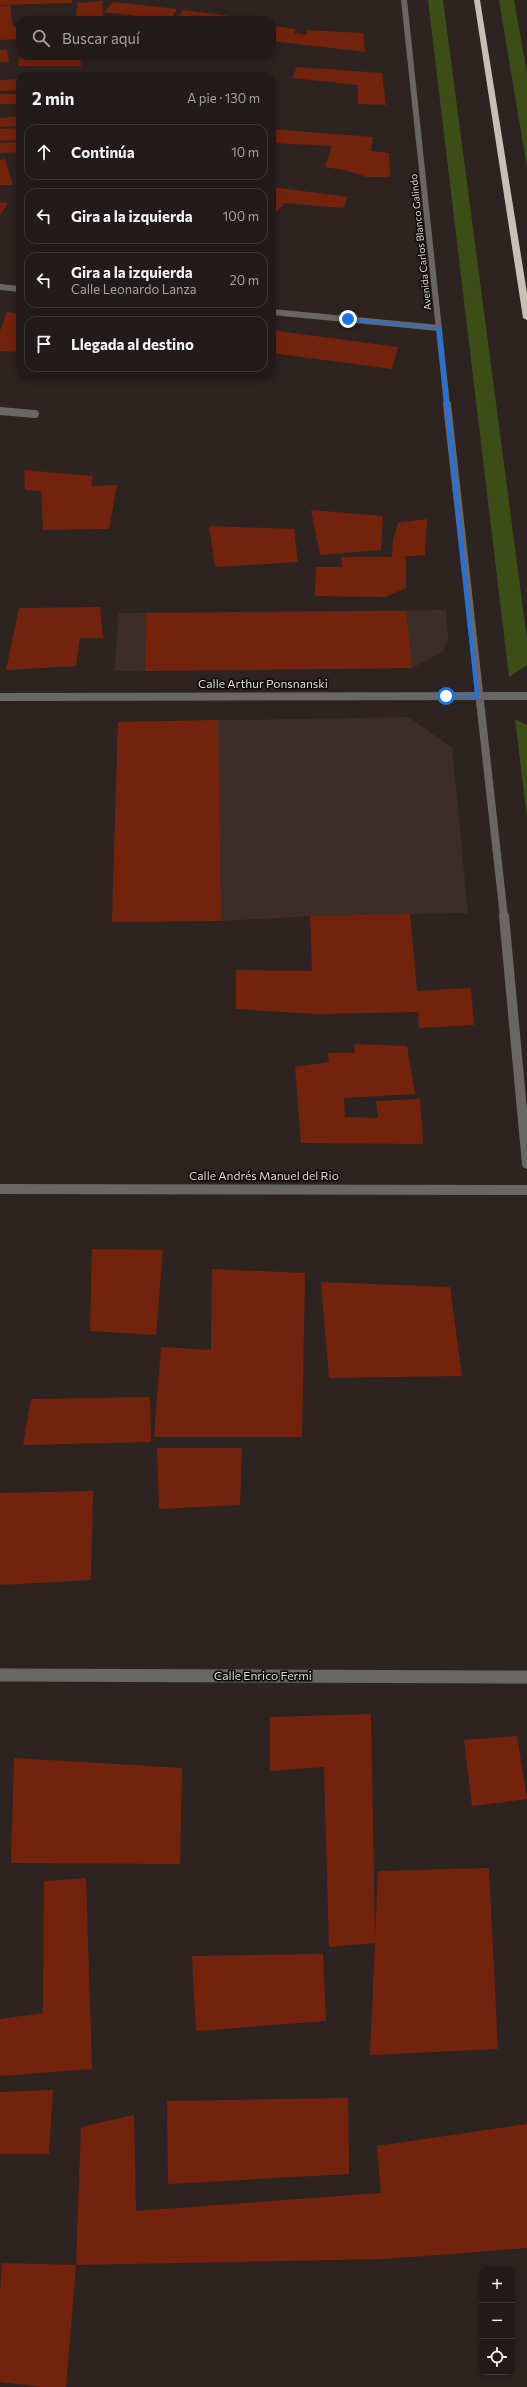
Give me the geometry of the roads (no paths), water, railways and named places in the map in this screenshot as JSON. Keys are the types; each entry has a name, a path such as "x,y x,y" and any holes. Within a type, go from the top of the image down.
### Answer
{"highway":[{"path":"477,0 527,318"}],"street":[{"name":"Avenida Carlos Blanco Galindo","path":"404,0 478,696 508,954 527,1164"},
{"path":"0,287 16,289"},
{"path":"276,312 439,328"},
{"path":"0,411 34,414"},
{"name":"Calle Arthur Ponsnanski","path":"0,697 527,696"},
{"name":"Calle Andrés Manuel del Rio","path":"0,1189 527,1190"},
{"name":"Calle Enrico Fermi","path":"0,1675 527,1677"}]}
